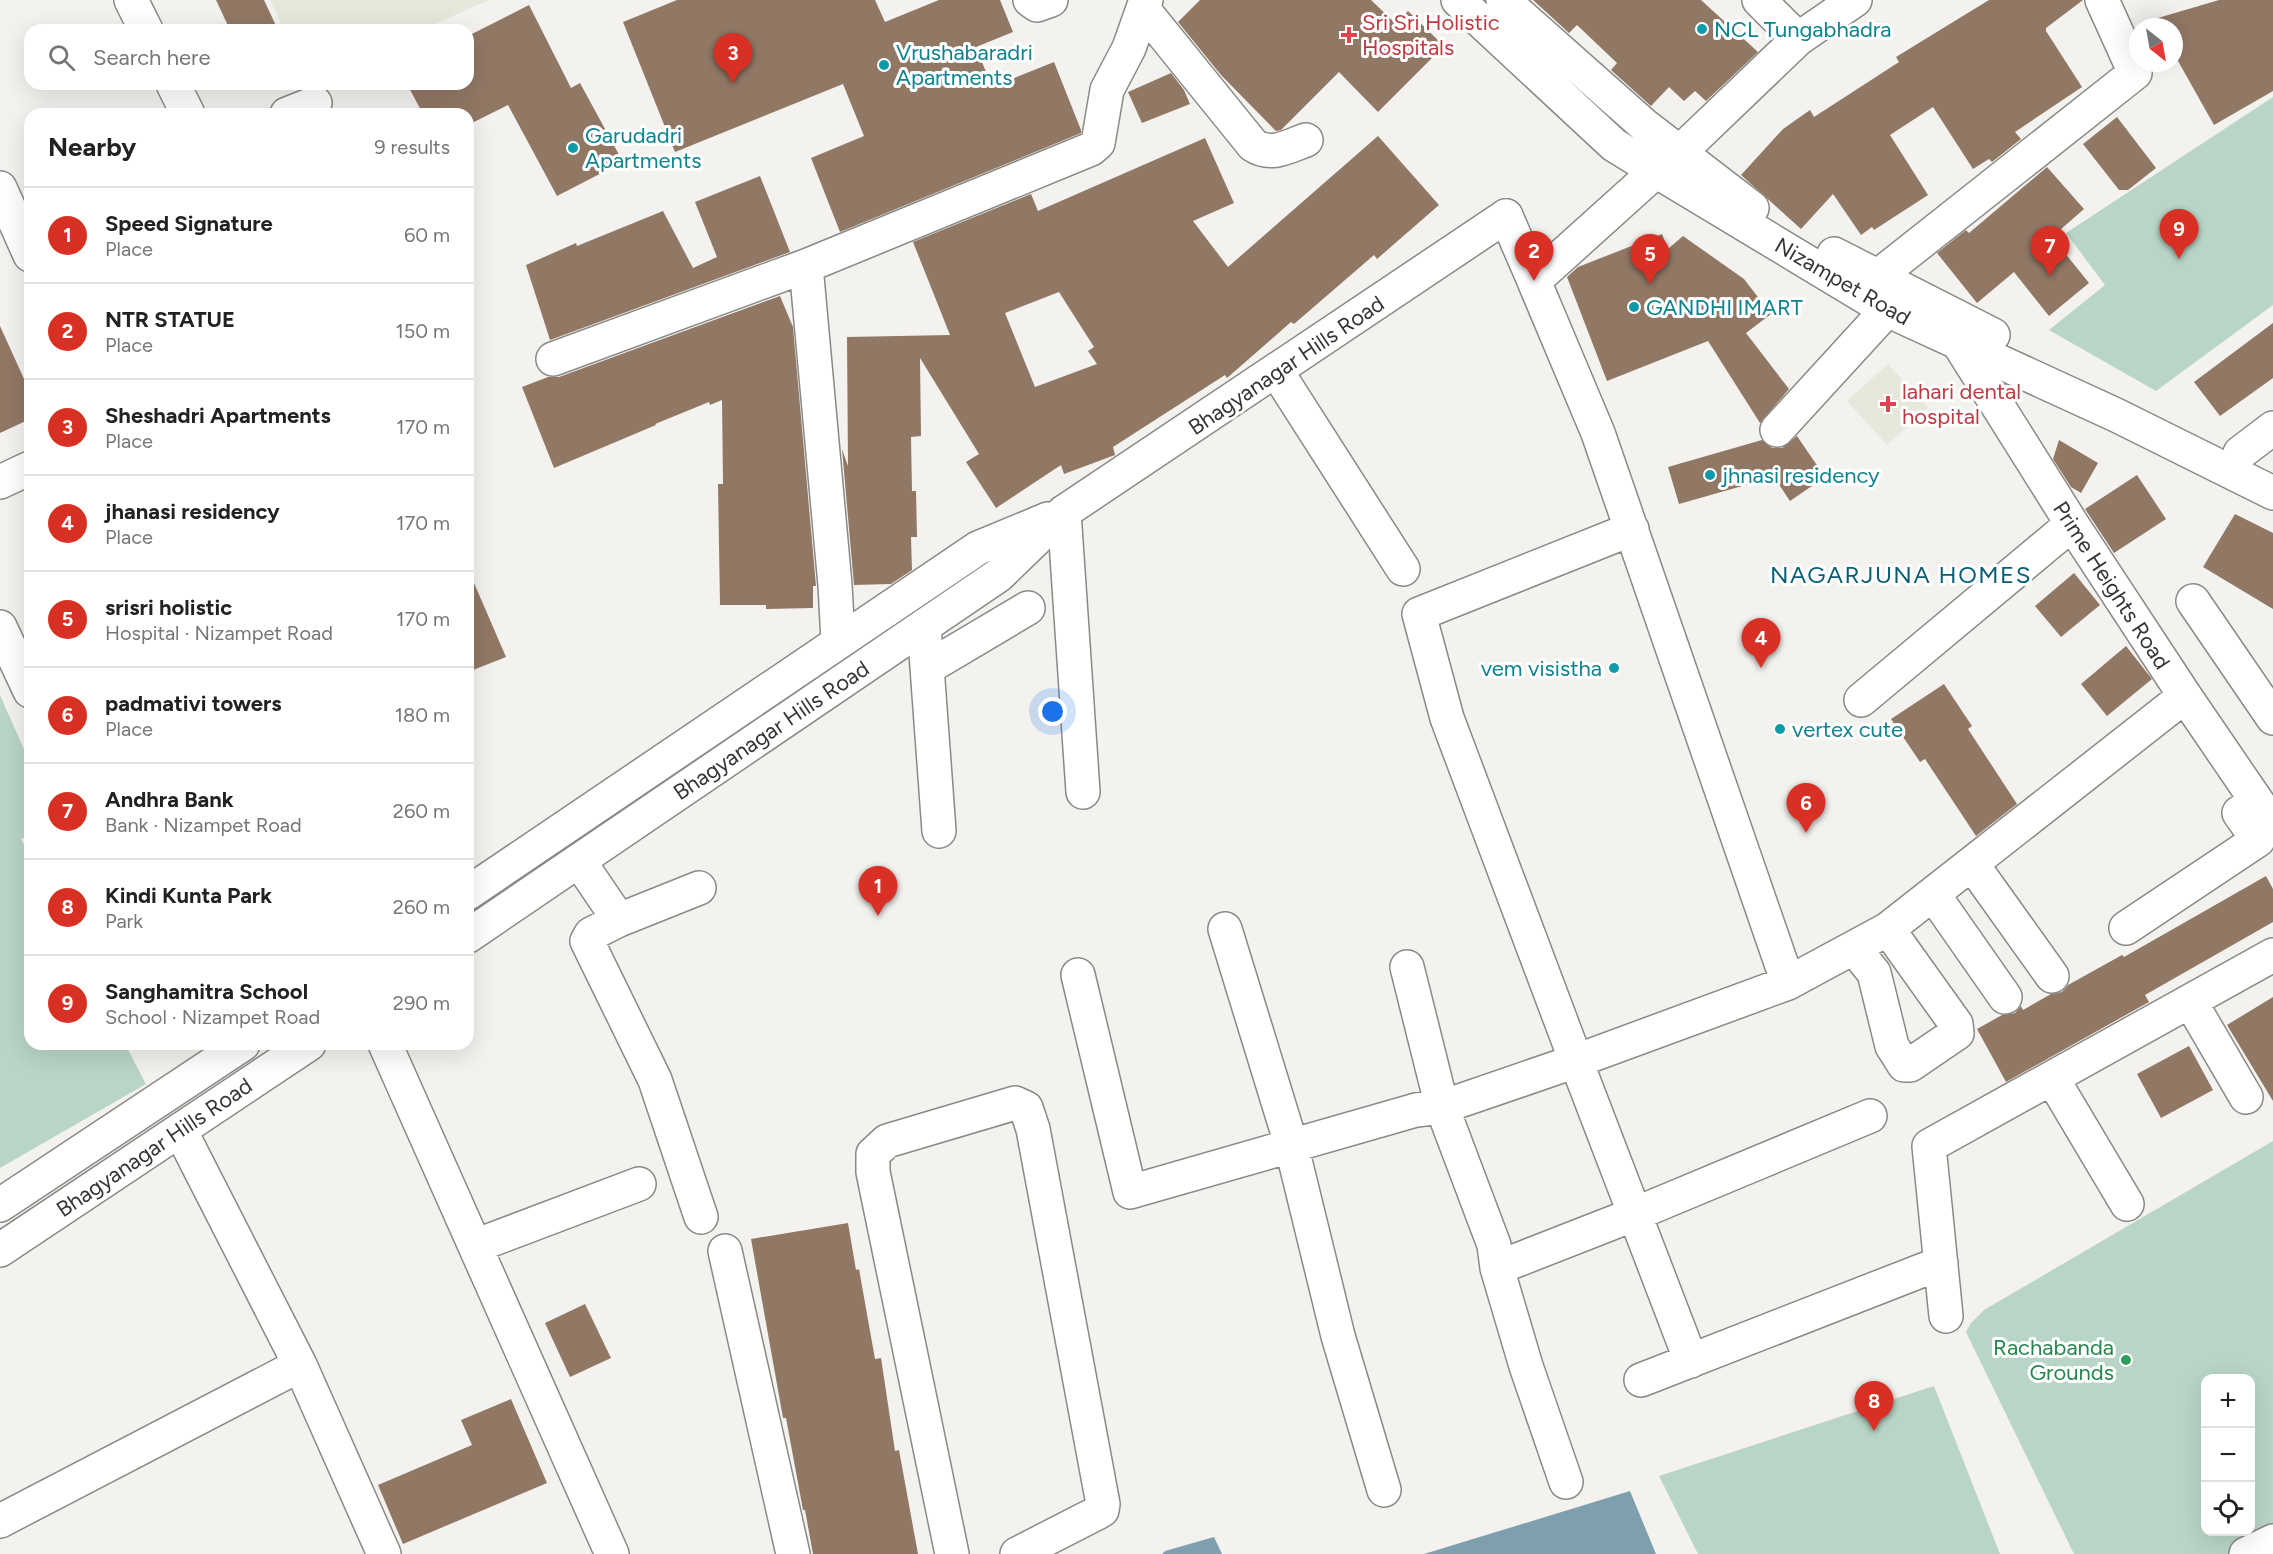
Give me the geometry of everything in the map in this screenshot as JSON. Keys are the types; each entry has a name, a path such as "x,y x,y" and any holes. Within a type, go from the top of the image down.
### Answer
{"street":[{"path":"131,0 143,24"},
{"path":"1030,0 1037,5 1051,0"},
{"name":"Nizampet Road","path":"1458,0 1614,145 1668,162 1758,214 1877,277 2080,379 2128,395 2273,470"},
{"name":"Nizampet Road","path":"1503,0 1644,125 1668,162 1887,310 2116,415 2273,493"},
{"path":"1759,0 1798,39"},
{"path":"1788,983 1598,433 1534,281 1668,162 1798,39 1855,0"},
{"path":"1877,277 2135,73 2102,0"},
{"path":"1144,4 1252,145 1265,152 1274,152 1306,140"},
{"path":"553,359 806,266 1091,150 1098,143 1107,90 1129,48 1144,4"},
{"path":"176,90 185,108"},
{"path":"0,188 20,239"},
{"name":"Bhagyanagar Hills Road","path":"474,932 999,575 1065,513 1506,216 1534,281"},
{"path":"806,266 838,641"},
{"path":"1777,430 1887,310"},
{"name":"Prime Heights Road","path":"1957,341 2184,696 2265,813"},
{"path":"1277,372 1403,569"},
{"path":"2240,453 2273,428"},
{"path":"0,482 24,471"},
{"path":"1065,513 1083,792"},
{"name":"Bhagyanagar Hills Road","path":"474,889 978,548 1065,513"},
{"path":"1861,700 2072,524"},
{"path":"1632,530 1419,614 1447,718 1691,1361"},
{"path":"2193,601 2273,718"},
{"path":"927,668 1028,608"},
{"path":"924,626 939,831"},
{"path":"0,627 24,678"},
{"path":"1078,975 1130,1192 1416,1110 1442,1107 1576,1061 1788,983 1888,929 2184,696"},
{"path":"629,784 648,814"},
{"path":"2126,928 2258,840 2239,813 2265,813"},
{"path":"579,861 619,920"},
{"path":"1972,864 2052,976"},
{"path":"699,888 591,933 587,941 655,1080 701,1217"},
{"path":"1933,894 2005,997"},
{"path":"1225,929 1292,1144 1338,1336 1384,1490"},
{"path":"1854,948 1874,973 1892,1046 1904,1065 1910,1065 1957,1033 1956,1024 1888,929"},
{"path":"1946,1316 1929,1146 2273,955"},
{"path":"1407,967 1442,1107 1494,1245 1497,1268 1526,1366 1566,1482"},
{"path":"2190,1001 2246,1097"},
{"name":"Bhagyanagar Hills Road","path":"0,1204 234,1050"},
{"name":"Bhagyanagar Hills Road","path":"1,1247 300,1050"},
{"path":"388,1050 612,1554"},
{"path":"2052,1078 2127,1204"},
{"path":"952,1554 873,1172 873,1154 887,1141 1015,1103 1026,1108 1033,1129 1102,1504 1102,1509 1097,1513 1017,1554"},
{"path":"1497,1268 1635,1214 1870,1116"},
{"path":"180,1130 300,1365 384,1554"},
{"path":"475,1246 639,1184"},
{"path":"725,1251 793,1554"},
{"path":"1641,1380 1941,1263"},
{"path":"2,1516 300,1365"},
{"path":"2246,1554 2273,1540"}],"shaded area":[{"path":"270,0 489,0 435,24 281,24"},
{"name":"lahari dental hospital","path":"1888,364 1928,408 1887,445 1847,401"}],"green space":[{"path":"2273,97 2273,305 2156,391 2049,330 2105,285 2066,233"},
{"path":"0,695 24,749 24,838 21,839 24,845 24,1050 128,1050 146,1084 0,1168"},
{"name":"Rachabanda Grounds","path":"2273,1141 2273,1554 2074,1554 1966,1332 1971,1323 1984,1310"},
{"path":"1934,1386 2000,1554 1698,1554 1659,1476"}],"water":[{"path":"1630,1491 1656,1554 1424,1554"},
{"path":"1214,1537 1222,1554 1162,1554 1165,1551"}],"building":[{"path":"216,0 264,0 275,24 227,24"},
{"path":"677,0 875,0 885,22 939,0 1000,0 1013,32 976,47 992,87 1054,62 1081,133 840,232 811,158 864,136 843,84 675,152 623,22"},
{"path":"1200,0 1371,0 1396,24 1408,11 1444,46 1378,112 1339,72 1281,130 1276,131 1221,75 1178,22"},
{"path":"1533,0 1701,0 1758,52 1706,101 1695,91 1684,101 1669,87 1651,106 1611,70 1617,63 1577,25 1569,33"},
{"path":"1989,0 2083,0 2046,28 2082,87 2015,132 2021,139 1992,162 1989,159 1973,169 1933,107 1890,135 1928,195 1874,230 1872,227 1861,235 1833,194 1801,229 1741,175 1783,129 1810,110 1814,117 1899,62 1896,57"},
{"path":"2219,0 2273,0 2273,91 2214,125 2183,70 2183,18 2158,18"},
{"path":"529,5 571,88 580,83 623,162 557,196 508,105 474,122 474,108 420,108 410,90 474,90 474,33"},
{"path":"1171,73 1184,90 1190,104 1142,123 1128,92"},
{"path":"2117,117 2156,168 2128,190 2119,190 2083,144"},
{"path":"1378,136 1439,205 1377,259 1374,255 1294,324 1291,322 1227,378 1225,375 1113,447 1115,455 1064,474 1061,465 996,508 966,462 979,454 920,358 921,436 911,437 912,491 916,491 917,537 911,537 912,570 891,584 854,585 842,449 848,466 847,337 950,335 913,242 1031,194 1038,211 1205,138 1234,203 1193,221 1228,267","holes":["1059,292 1094,347 1088,351 1097,364 1035,387 1005,313"]},
{"path":"2047,167 2084,209 2052,237 2089,283 2049,316 2014,272 1977,303 1937,253 1966,230 1969,233"},
{"path":"760,176 790,252 550,340 526,265 576,243 577,246 663,211 693,268 717,257 695,202"},
{"path":"1662,234 1668,249 1683,236 1744,279 1771,314 1746,333 1789,389 1760,423 1708,341 1607,381 1567,277 1578,267"},
{"path":"780,296 793,327 816,586 813,586 813,608 766,609 766,605 720,605 718,484 723,484 722,400 710,405 709,402 554,468 522,387 548,377 559,377"},
{"path":"2273,323 2273,378 2220,416 2194,382"},
{"path":"0,326 24,379 24,422 0,433"},
{"path":"1797,436 1825,477 1790,501 1774,477 1679,504 1668,467 1762,440 1772,448 1782,448"},
{"path":"2059,440 2098,463 2081,493 2071,487 2053,459"},
{"path":"2137,475 2166,519 2114,553 2085,509"},
{"path":"2235,514 2273,533 2273,609 2203,567"},
{"path":"2074,573 2100,605 2061,637 2035,606"},
{"path":"474,583 506,657 474,670"},
{"path":"2126,646 2152,679 2107,716 2081,684"},
{"path":"1944,684 1972,726 1968,729 2017,804 1976,836 1925,759 1920,762 1891,719"},
{"path":"2266,876 2273,889 2273,922 2145,995 2149,1002 2006,1082 1977,1029 2002,1015 2015,1013 2021,1006 2023,1010 2051,994 2062,992 2068,985 2122,955 2124,957"},
{"path":"2273,997 2273,1101 2227,1025"},
{"path":"2189,1046 2213,1090 2161,1118 2137,1074"},
{"path":"848,1223 856,1270 859,1269 875,1359 881,1358 895,1451 899,1450 918,1554 813,1554 786,1418 783,1418 751,1239"},
{"path":"585,1304 611,1358 570,1377 545,1323"},
{"path":"511,1399 547,1483 403,1544 378,1485 472,1445 461,1420"}],"place":[{"name":"NCL Tungabhadra","path":"1702,29"},
{"name":"Sri Sri Holistic Hospitals","path":"1349,35"},
{"name":"Vrushabaradri Apartments","path":"884,65"},
{"name":"Sheshadri Apartments","path":"733,83"},
{"name":"Garudadri Apartments","path":"573,148"},
{"name":"Sanghamitra School","path":"2179,259"},
{"name":"Andhra Bank","path":"2050,276"},
{"name":"NTR STATUE","path":"1534,281"},
{"name":"srisri holistic","path":"1650,284"},
{"name":"GANDHI IMART","path":"1634,307"},
{"name":"lahari dental hospital","path":"1888,404"},
{"name":"jhnasi residency","path":"1710,475"},
{"name":"vem visistha","path":"1614,668"},
{"name":"jhanasi residency","path":"1761,668"},
{"name":"vertex cute","path":"1780,729"},
{"name":"padmativi towers","path":"1806,833"},
{"name":"Speed Signature","path":"878,916"},
{"name":"Rachabanda Grounds","path":"2126,1360"},
{"name":"Kindi Kunta Park","path":"1874,1431"}],"district":[{"name":"NAGARJUNA HOMES","path":"1901,575"}]}
